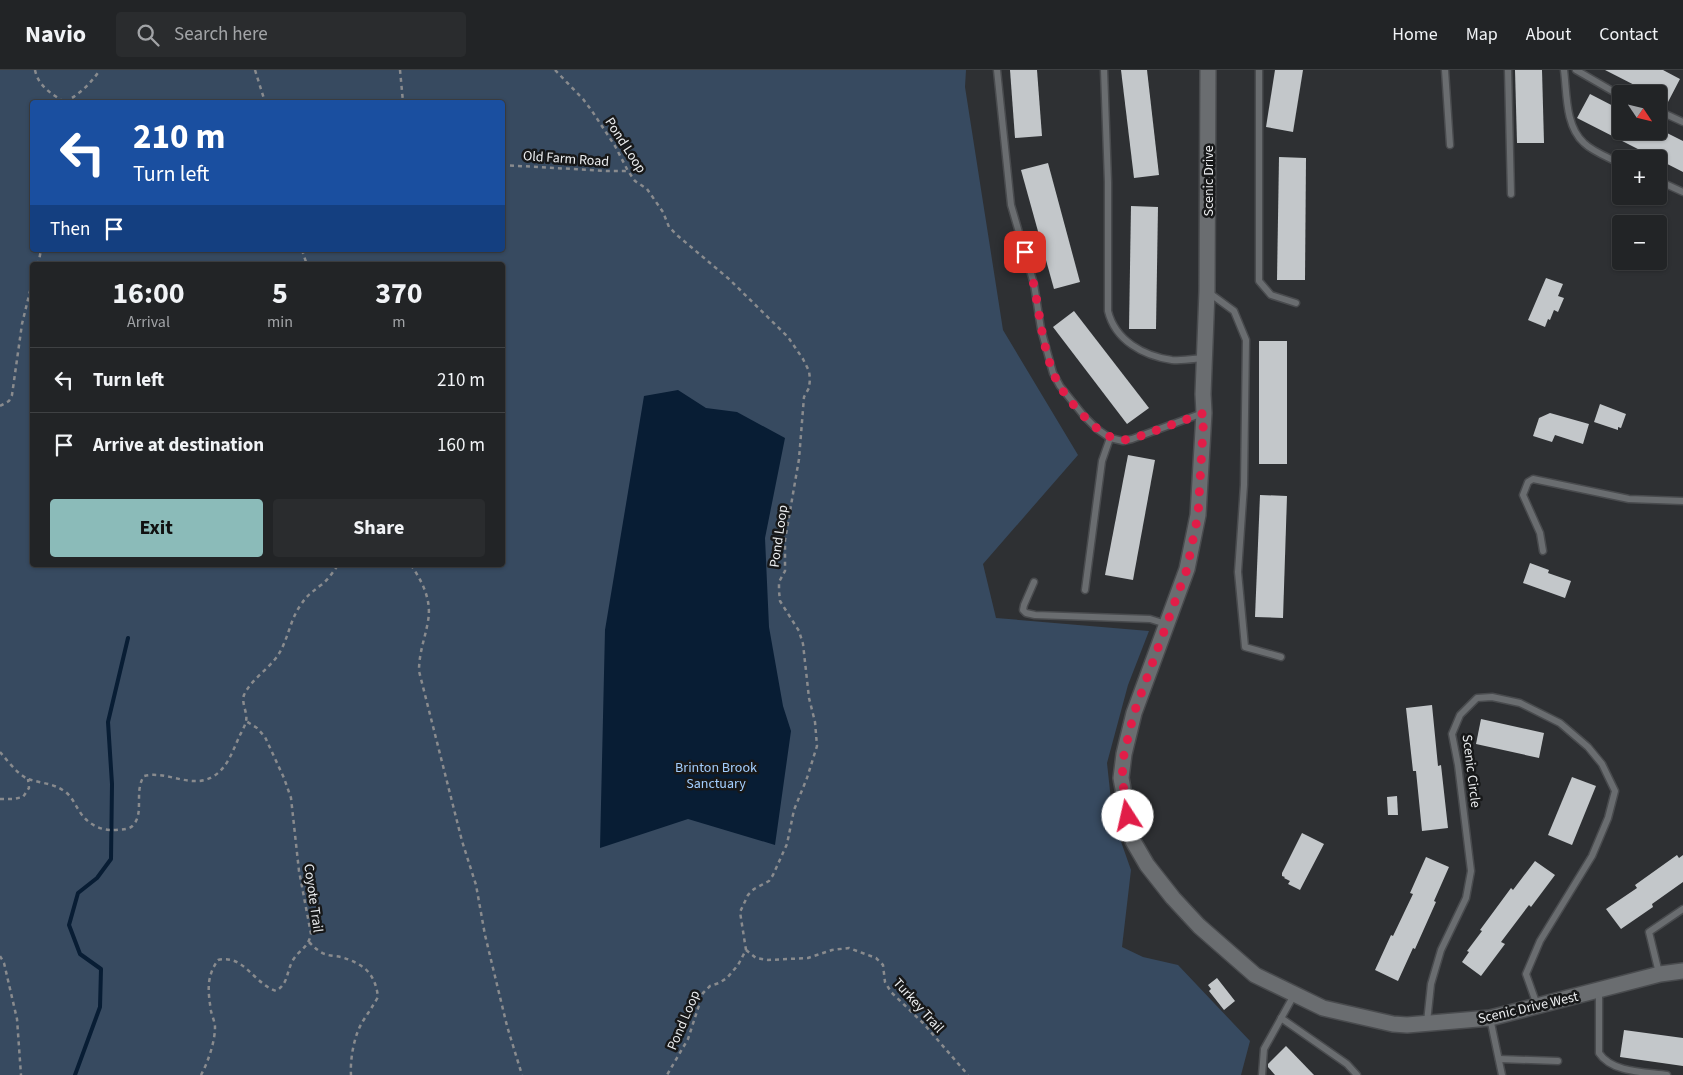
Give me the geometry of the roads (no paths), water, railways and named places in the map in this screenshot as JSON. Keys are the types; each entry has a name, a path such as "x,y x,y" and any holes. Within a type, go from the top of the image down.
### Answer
{"street":[{"name":"Scenic Drive","path":"1207,291 1208,70"},
{"name":"Scenic Drive West","path":"1207,291 1204,413 1198,515 1187,569 1134,713 1124,754 1122,778 1133,841 1158,878 1199,926 1255,975 1323,1008 1394,1024 1427,1024 1490,1018 1660,974 1683,971"}],"lane":[{"path":"998,70 1011,205 1034,284 1041,329 1048,356 1053,373 1060,386 1084,416 1110,438 1123,441 1204,413"},
{"path":"1104,70 1108,182 1108,311 1111,323 1126,341 1147,352 1174,360 1204,358"},
{"path":"1260,70 1259,281 1270,295 1296,303"},
{"path":"1445,70 1450,146"},
{"path":"1508,70 1511,194"},
{"path":"1564,70 1570,121 1578,136 1585,144 1612,159"},
{"path":"1576,70 1612,91"},
{"path":"1668,115 1683,122"},
{"path":"1667,185 1683,192"},
{"path":"1207,291 1234,310 1246,340 1244,485 1238,572 1245,647 1281,656"},
{"path":"1085,590 1102,461 1110,438"},
{"path":"1543,551 1540,533 1523,496 1528,482 1533,479 1629,499 1683,501"},
{"path":"1034,582 1024,604 1023,610 1026,613 1035,615 1150,619 1166,624"},
{"name":"Scenic Circle","path":"1427,1024 1431,984 1441,950 1466,898 1472,871 1452,734 1460,716 1477,698 1492,697 1520,703 1560,723 1593,752 1602,764 1615,791 1608,818 1592,856 1540,941 1526,974 1538,1006"},
{"path":"1660,974 1650,932 1683,909"},
{"path":"1600,990 1599,1053 1604,1060 1627,1069 1667,1075"},
{"path":"1262,1075 1264,1049 1294,995"},
{"path":"1281,1018 1347,1064 1357,1075"},
{"path":"1490,1018 1502,1075"},
{"path":"1499,1059 1558,1061"}],"waterway":[{"path":"75,1075 100,1007 101,969 80,954 69,925 78,893 97,878 111,859 112,784 108,722 128,638"}],"park label":[{"name":"Brinton Brook Sanctuary","path":"716,776"}]}
